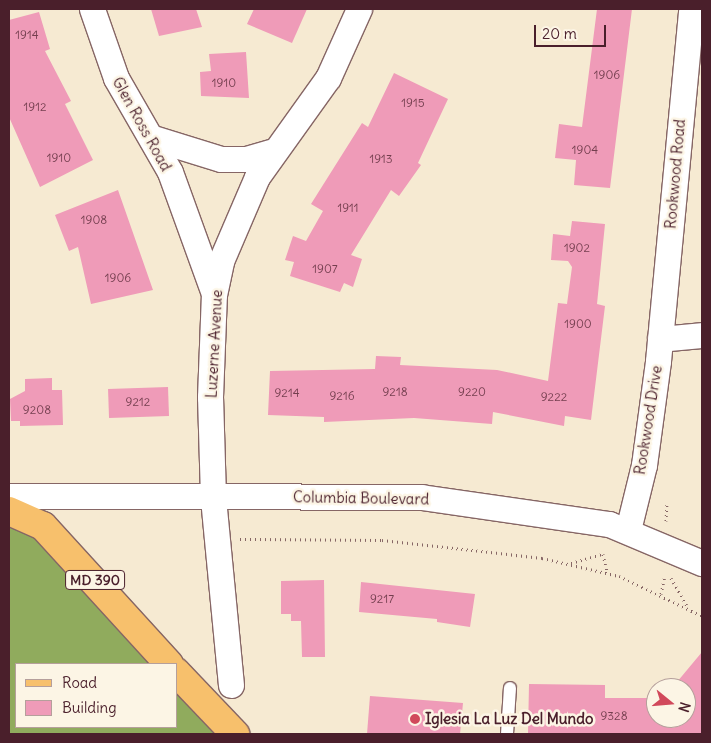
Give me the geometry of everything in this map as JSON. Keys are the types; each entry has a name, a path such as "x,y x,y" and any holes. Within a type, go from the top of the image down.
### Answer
{"main road":[{"name":"MD 390","path":"9,510 43,526 169,663"},
{"path":"178,674 235,734"}],"street":[{"name":"Glen Ross Road","path":"92,9 116,78 153,138 186,212 214,295"},
{"name":"Luzerne Avenue","path":"231,685 213,497 210,397 214,295 232,232 271,152 328,78 359,9"},
{"name":"Rookwood Road","path":"660,339 691,9"},
{"path":"153,138 221,159 246,159 271,152"},
{"path":"660,339 702,334"},
{"name":"Rookwood Drive","path":"628,530 644,465 660,339"},
{"name":"Columbia Boulevard","path":"9,496 420,497 542,512 628,530 702,563"}],"lane":[{"path":"507,734 510,688"}],"path":[{"path":"216,541 382,540 571,563 607,572 661,594 702,616"},
{"path":"571,563 603,554 607,572"},
{"path":"661,594 667,572 688,608"}],"green space":[{"path":"9,523 35,528 155,663 15,663 15,728 178,728 178,688 220,734 9,734"}],"building":[{"path":"151,9 196,9 202,27 159,36"},
{"path":"254,9 307,9 292,43 247,24"},
{"path":"597,9 632,9 610,188 574,185 576,160 555,158 559,124 582,127"},
{"path":"39,12 50,49 45,51 71,101 65,104 93,160 40,187 9,117 9,20"},
{"path":"246,52 249,98 201,96 200,72 211,71 209,54"},
{"path":"394,73 448,99 418,163 421,165 399,196 391,190 351,255 362,259 353,287 344,283 340,292 290,276 294,262 285,260 293,236 306,241 323,211 311,204 362,123 368,127"},
{"path":"118,190 153,290 91,304 78,247 69,251 55,215"},
{"path":"572,221 605,224 597,304 605,306 591,420 565,416 564,426 493,412 492,424 414,418 324,422 324,417 268,415 270,371 375,369 376,356 401,357 400,365 497,370 548,381 558,303 567,304 572,267 568,261 551,260 553,234 570,236"},
{"path":"52,378 52,390 62,390 63,425 20,426 20,421 11,421 10,399 25,391 25,379"},
{"path":"168,387 169,416 109,418 108,389"},
{"path":"324,580 325,657 302,657 301,621 291,621 291,614 281,614 281,581"},
{"path":"361,582 475,594 470,627 437,622 437,619 359,612"},
{"path":"702,652 702,734 528,734 529,684 605,685 605,698 646,698 646,728 696,728 696,678 680,678"},
{"name":"Iglesia La Luz Del Mundo","path":"370,696 463,703 460,734 367,734"}],"place":[{"name":"Iglesia La Luz Del Mundo","path":"415,719"}]}
